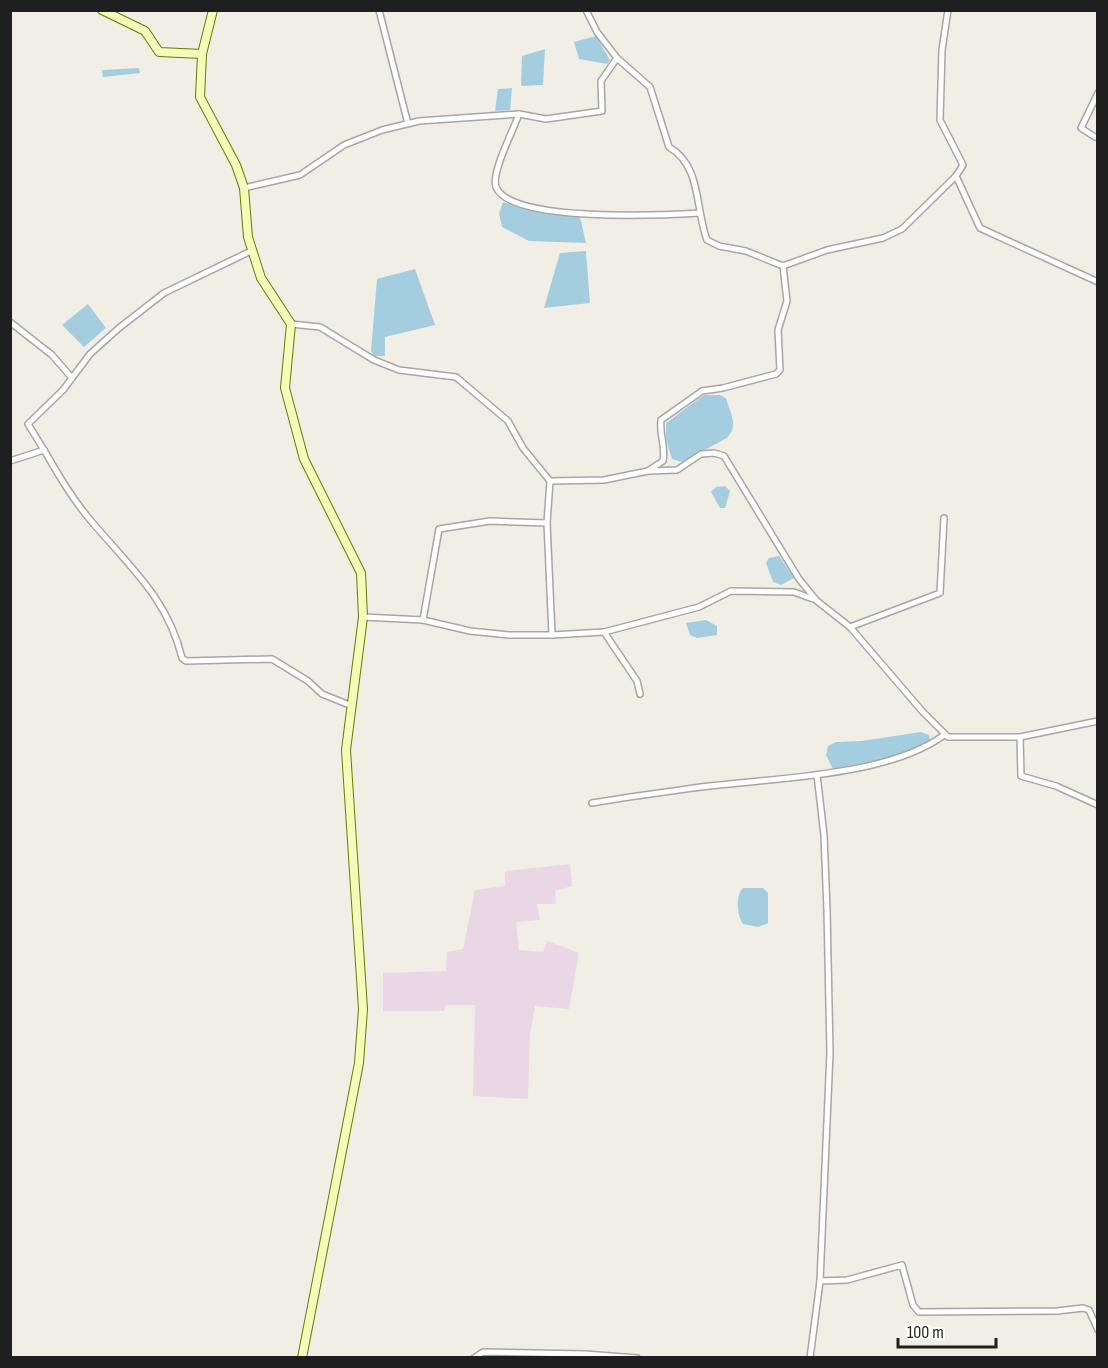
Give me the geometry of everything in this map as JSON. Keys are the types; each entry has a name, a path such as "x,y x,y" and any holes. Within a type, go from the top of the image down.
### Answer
{"street":[{"path":"102,10 145,32 159,52 202,54"},
{"path":"213,10 202,54 200,97 236,165 244,188 248,237 261,278 291,324 285,388 304,459 361,573 363,616 346,750 363,1009 359,1063 302,1358"},
{"path":"379,10 408,124"},
{"path":"586,10 597,32 617,58 650,87 669,147 681,154 690,166 707,240 719,246 746,251 783,266 826,250 883,238 902,229 956,176 963,165 963,160 940,120 942,50 948,10"},
{"path":"244,188 300,175 344,146 382,130 408,124 454,117 519,114 546,119 602,111 601,81 617,58"},
{"path":"1095,137 1081,128 1098,93"},
{"path":"519,114 495,174 496,188 504,198 519,204 567,213 661,216 700,213"},
{"path":"956,176 980,228 1098,282"},
{"path":"253,250 164,293 105,341 28,424 66,489 93,523 121,552 162,605 182,658 186,661 272,659 308,681 322,694 352,706"},
{"path":"648,471 663,461 665,448 660,430 661,420 667,414 702,390 743,384 780,370 778,330 787,301 783,266"},
{"path":"10,322 52,355 72,378"},
{"path":"291,324 320,327 374,360 399,370 456,378 508,421 523,448 550,481 547,523 552,635"},
{"path":"10,461 44,450"},
{"path":"550,481 604,480 648,471 677,470 701,454 714,453 724,456 799,579 817,601 850,627 944,735"},
{"path":"850,627 940,593 944,518"},
{"path":"423,620 439,529 490,521 547,523"},
{"path":"363,616 423,620 470,631 509,635 552,635 604,632 699,607 731,591 794,592 817,601"},
{"path":"604,632 638,681 640,694"},
{"path":"592,803 701,787 817,775 869,765 916,750 944,735 961,738 1020,737 1098,721"},
{"path":"1020,737 1021,776 1056,786 1098,805"},
{"path":"810,1358 820,1281 822,1215 828,1143 830,985 824,835 817,775"},
{"path":"820,1281 847,1280 902,1266 913,1305 919,1312 1057,1311 1083,1308 1089,1311 1098,1330"},
{"path":"474,1358 483,1352 585,1353 637,1358"}],"shaded area":[{"path":"570,864 572,886 555,891 556,904 537,904 540,920 516,922 519,950 543,952 547,941 579,953 569,1009 535,1006 530,1035 528,1099 473,1096 475,1005 446,1005 444,1011 383,1011 383,973 446,971 447,952 463,949 475,890 505,886 505,871"}],"water":[{"path":"596,36 610,60 607,64 579,59 574,42"},
{"path":"545,49 543,85 521,86 522,56"},
{"path":"139,68 140,73 103,77 102,70"},
{"path":"512,88 510,110 495,111 498,89"},
{"path":"503,202 539,212 580,217 586,243 529,241 502,227 499,214"},
{"path":"586,251 590,303 544,308 560,253"},
{"path":"415,269 435,325 385,337 385,356 374,356 371,351 377,279"},
{"path":"88,304 106,328 84,347 62,325"},
{"path":"704,395 720,395 726,398 733,424 731,433 727,438 682,462 672,459 666,439 666,423"},
{"path":"725,486 730,491 725,508 720,508 711,492 716,487"},
{"path":"779,556 794,578 781,585 773,582 766,563 769,558"},
{"path":"706,620 717,626 717,635 697,638 690,635 686,623"},
{"path":"921,732 929,735 930,741 910,754 870,769 845,773 834,771 826,755 828,746 836,742 862,741"},
{"path":"743,888 763,888 768,893 768,923 758,927 743,924 738,906 740,891"}]}
